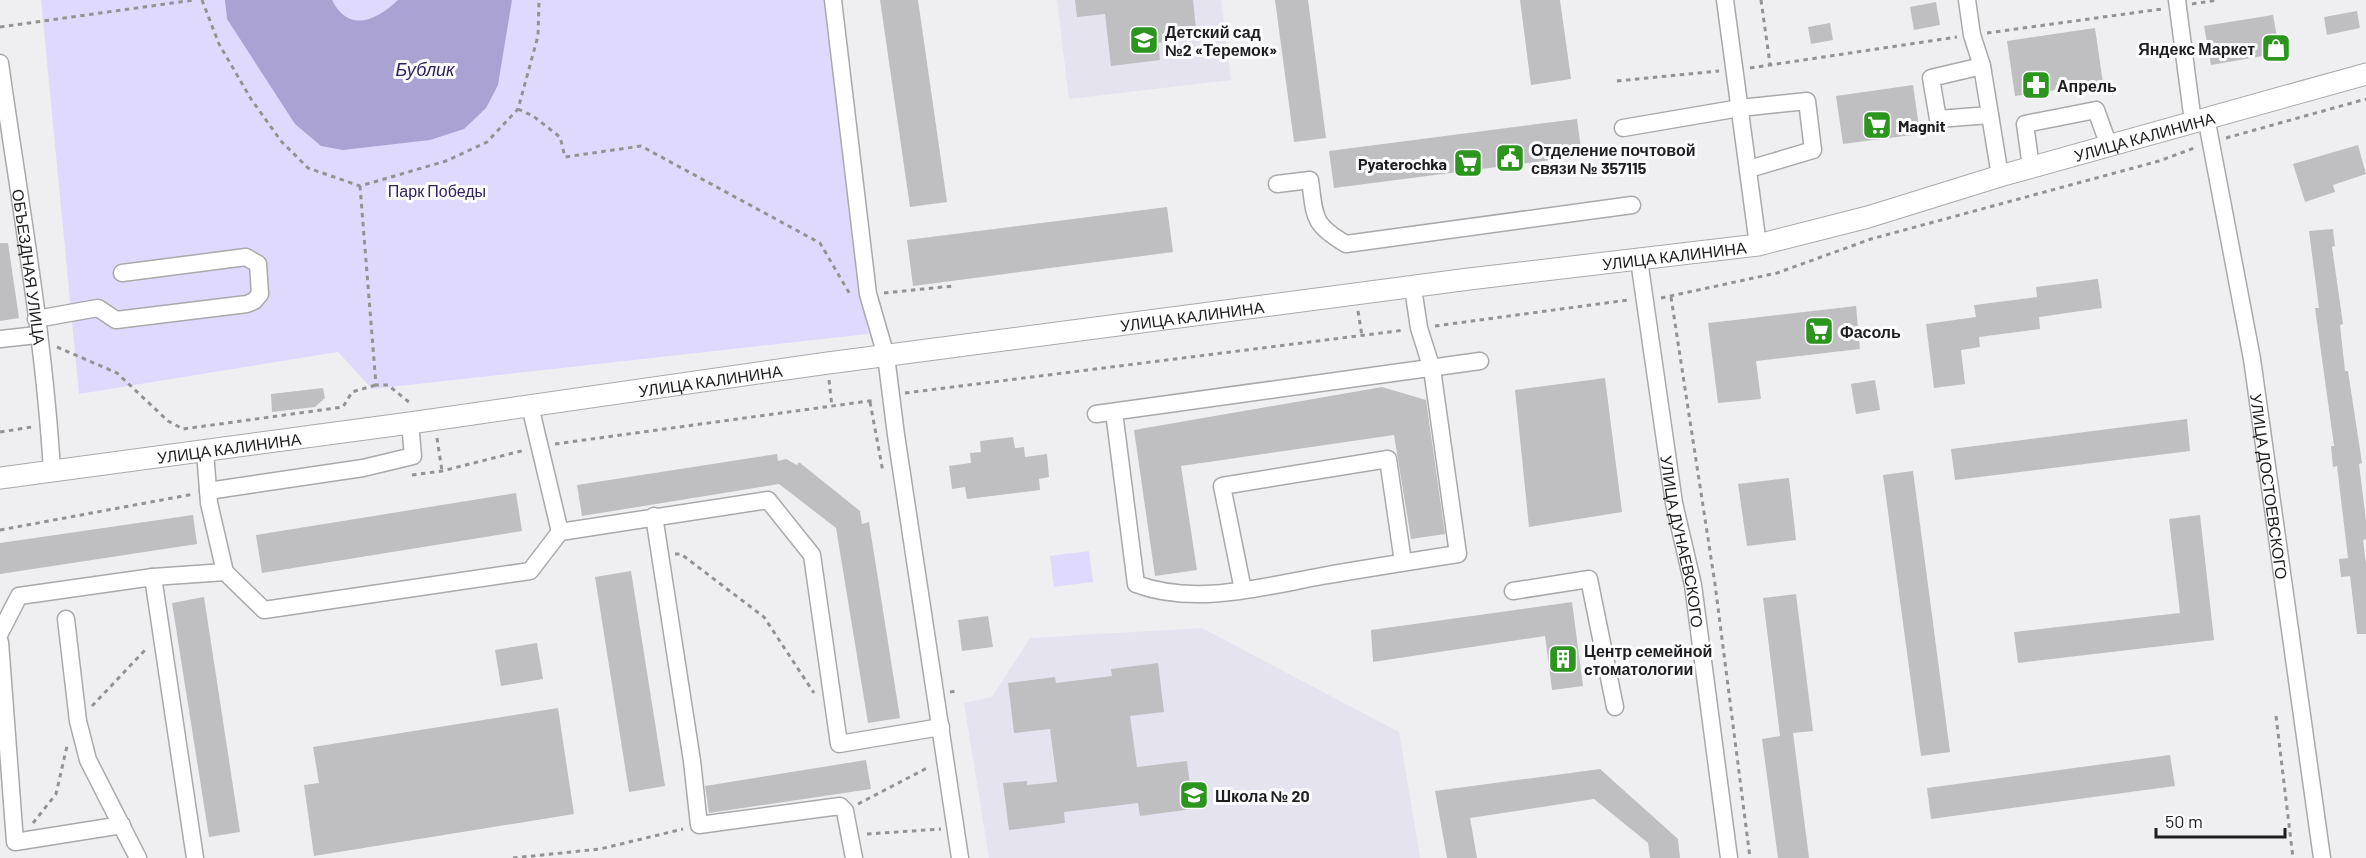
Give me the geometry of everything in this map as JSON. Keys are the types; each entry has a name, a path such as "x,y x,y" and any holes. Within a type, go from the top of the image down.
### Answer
{"main road":[{"name":"УЛИЦА КАЛИНИНА","path":"0,478 205,451 413,413 434,420 886,356 1758,245 1868,217 2031,167 2366,74"}],"street":[{"path":"833,0 868,294 886,356 960,858"},
{"path":"1725,0 1758,245"},
{"path":"1967,0 1972,35 1982,66 2000,176"},
{"name":"УЛИЦА ДОСТОЕВСКОГО","path":"2177,3 2200,120 2212,142 2252,360 2322,858"},
{"name":"ОБЪЕЗДНАЯ УЛИЦА","path":"0,63 37,327 52,471"},
{"path":"1982,66 1932,78 1938,119 1990,115"},
{"path":"1623,128 1740,108 1807,101 1813,150 1749,169"},
{"path":"2031,167 2025,124 2096,110 2109,146"},
{"path":"1277,184 1310,180 1315,215 1323,231 1346,244 1632,205"},
{"path":"0,339 98,308 116,320 247,304 254,302 260,294 258,264 246,257 122,273"},
{"name":"УЛИЦА ДУНАЕВСКОГО","path":"1639,260 1674,503 1693,585 1729,858"},
{"path":"1114,412 1136,584 1160,592 1201,594 1243,590 1458,554 1432,369 1419,328 1413,288"},
{"path":"1096,414 1480,361"},
{"path":"530,406 560,532"},
{"path":"209,497 363,468 413,456 413,413"},
{"path":"205,451 209,497 225,572 264,610 530,571 560,532 768,500 813,555 839,744 941,727"},
{"path":"1243,590 1221,486 1388,459 1403,562"},
{"path":"654,516 692,761 699,825 840,806 845,811 854,858"},
{"path":"0,633 19,596 153,577 225,572"},
{"path":"153,577 195,858"},
{"path":"1513,591 1589,579 1615,707"},
{"path":"66,619 78,721 85,751 138,858"},
{"path":"0,642 15,842 122,825"}],"path":[{"path":"0,27 194,0"},
{"path":"202,0 219,44 251,99 281,141 308,168 360,186 446,161 487,142 518,110 538,36 538,0"},
{"path":"1761,0 1770,64"},
{"path":"1617,81 1734,70 2177,3 2218,0"},
{"path":"407,476 442,471 538,447 860,403 891,394 1645,298 1671,297 1777,273 1871,239 2160,161 2212,142 2366,99"},
{"path":"518,110 532,116 560,137 565,157 641,147 820,243 851,296 953,286"},
{"path":"360,186 376,385"},
{"path":"1671,297 1715,584 1750,858"},
{"path":"37,327 66,354 117,373 168,421 183,429 343,407 352,392 376,385 388,385 407,403 413,413"},
{"path":"434,420 442,471"},
{"path":"0,432 49,425"},
{"path":"0,530 193,494 209,497"},
{"path":"660,554 681,554 764,617 814,693 833,704"},
{"path":"2276,716 2293,858"},
{"path":"845,811 934,765"},
{"path":"513,858 600,849 699,825"},
{"path":"850,835 943,829"}],"shaded area":[{"name":"Детский сад №2 «Теремок»","path":"1057,0 1221,0 1231,80 1069,99"},
{"name":"Школа № 20","path":"1202,628 1399,732 1420,858 989,858 964,703 992,697 1030,638"}],"green space":[{"name":"Парк Победы","path":"41,0 831,0 868,334 372,389 338,352 79,394"},
{"path":"1089,551 1093,582 1054,587 1050,556"}],"water":[{"name":"Бублик","path":"225,0 332,0 339,11 347,17 364,20 381,13 398,0 512,0 498,85 486,108 464,129 430,140 343,150 321,146 295,124 227,19"}],"building":[{"path":"880,0 918,0 947,202 910,207"},
{"path":"1075,0 1193,0 1197,38 1158,43 1160,60 1111,66 1105,14 1077,17"},
{"path":"1275,0 1308,0 1326,138 1294,142"},
{"path":"1520,0 1560,0 1571,79 1531,85"},
{"path":"1936,2 1940,25 1914,30 1910,7"},
{"path":"2357,11 2360,28 2327,35 2324,17"},
{"path":"2273,15 2280,53 2211,65 2204,26"},
{"path":"1830,23 1833,40 1811,44 1808,27"},
{"path":"2095,28 2103,83 2015,96 2007,41"},
{"path":"1913,85 1920,134 1843,144 1836,96"},
{"path":"1577,119 1582,156 1334,188 1329,151"},
{"path":"2358,145 2366,174 2333,185 2335,192 2305,202 2293,164"},
{"path":"1167,207 1173,252 913,286 907,240"},
{"path":"2333,229 2335,246 2332,247 2343,324 2340,325 2345,371 2348,371 2362,463 2359,464 2366,520 2366,539 2363,540 2366,564 2366,634 2357,634 2350,576 2341,577 2339,559 2348,558 2337,466 2333,467 2331,446 2334,446 2315,308 2319,308 2309,231"},
{"path":"0,243 8,243 19,318 0,321"},
{"path":"2098,279 2102,308 2039,317 2040,329 1979,337 1980,347 1961,350 1965,384 1934,388 1926,324 1976,317 1974,305 2037,297 2036,287"},
{"path":"1856,306 1860,349 1756,361 1761,399 1718,403 1708,323"},
{"path":"1605,378 1622,512 1529,527 1515,390"},
{"path":"1875,380 1880,410 1856,414 1851,384"},
{"path":"1382,387 1426,400 1445,534 1411,539 1394,435 1181,466 1197,570 1155,576 1134,430"},
{"path":"323,388 325,398 315,407 272,412 271,394"},
{"path":"2187,419 2190,451 1955,480 1951,449"},
{"path":"1013,437 1015,448 1024,447 1025,457 1047,454 1049,477 1039,479 1040,490 967,499 965,487 952,489 949,466 971,463 970,453 981,452 980,441"},
{"path":"777,454 778,461 786,459 797,465 799,462 860,511 862,524 869,522 900,718 868,723 836,528 779,484 582,516 577,485"},
{"path":"1913,471 1950,752 1921,756 1883,475"},
{"path":"1789,478 1796,540 1747,546 1738,484"},
{"path":"516,493 522,531 262,573 256,535"},
{"path":"193,515 197,544 0,574 0,543"},
{"path":"2200,515 2214,640 2018,663 2014,632 2180,613 2169,519"},
{"path":"631,571 665,786 629,792 595,577"},
{"path":"1796,594 1813,731 1793,733 1809,858 1778,858 1762,739 1780,736 1763,598"},
{"path":"204,597 240,832 209,837 172,603"},
{"path":"1572,602 1583,686 1552,690 1545,636 1373,662 1371,630"},
{"path":"988,616 993,647 962,651 958,620"},
{"path":"537,643 543,679 501,686 495,650"},
{"path":"1158,663 1164,712 1130,716 1137,767 1187,761 1193,809 1140,816 1138,803 1064,812 1065,823 1009,830 1003,783 1027,781 1027,785 1057,782 1050,729 1014,733 1008,683 1055,677 1056,683 1112,676 1111,669"},
{"path":"558,708 574,814 314,856 304,785 319,783 313,747"},
{"path":"2170,755 2175,786 1931,819 1927,788"},
{"path":"866,760 871,789 709,813 705,786"},
{"path":"1600,769 1678,839 1680,858 1650,858 1648,843 1594,799 1470,818 1477,858 1447,858 1435,791"}],"place":[{"name":"Детский сад №2 «Теремок»","path":"1144,40"},
{"name":"Яндекс Маркет","path":"2276,48"},
{"name":"Апрель","path":"2036,85"},
{"name":"Magnit","path":"1877,125"},
{"name":"Отделение почтовой связи № 357115","path":"1510,158"},
{"name":"Pyaterochka","path":"1468,163"},
{"name":"Фасоль","path":"1819,331"},
{"name":"Центр cемейной cтоматологии","path":"1563,659"},
{"name":"Школа № 20","path":"1194,795"}]}
